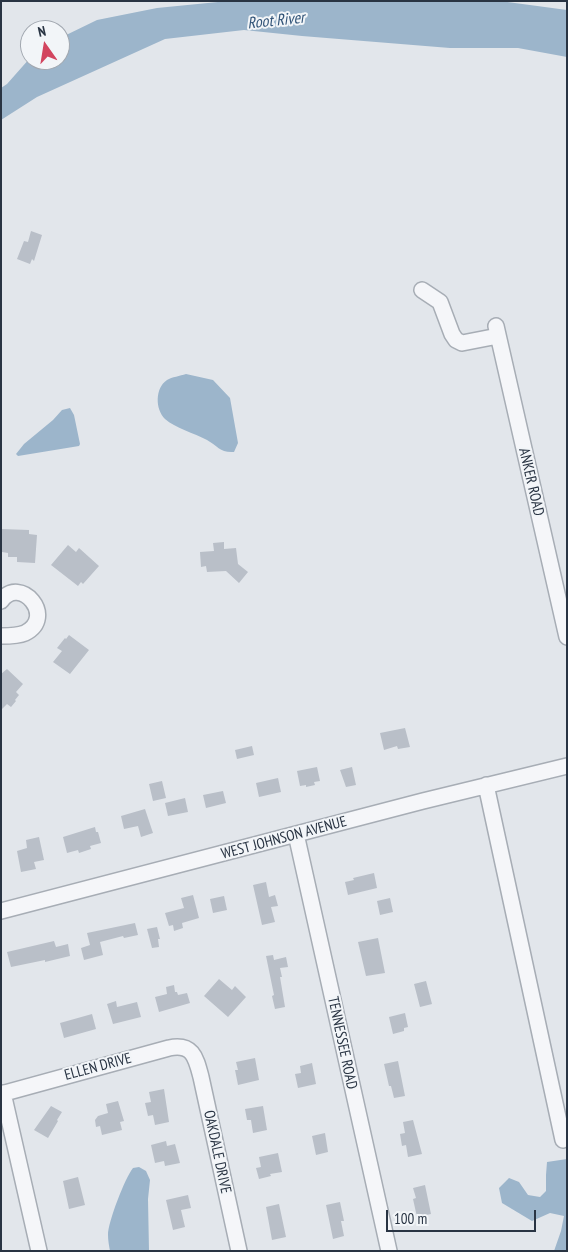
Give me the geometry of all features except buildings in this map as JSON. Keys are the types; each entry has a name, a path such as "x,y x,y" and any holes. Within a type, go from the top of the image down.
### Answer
{"street":[{"name":"ANKER ROAD","path":"422,290 440,302 456,340 462,343 497,331 567,638"},
{"path":"1,601 4,597 13,593 24,594 32,599 37,615 32,628 23,634 1,636"},
{"name":"WEST JOHNSON AVENUE","path":"1,911 486,785 567,766"},
{"path":"486,785 563,1140"},
{"name":"TENNESSEE ROAD","path":"296,834 389,1251"},
{"name":"ELLEN DRIVE","path":"2,1093 169,1048 181,1047 194,1055"},
{"name":"OAKDALE DRIVE","path":"194,1055 201,1077 238,1251"},
{"path":"2,1093 39,1251"}],"water":[{"name":"Root River","path":"228,1 500,1 567,10 567,57 518,48 450,48 244,30 165,39 37,97 1,120 1,88 20,69 70,70 70,33 97,20 157,8"},
{"path":"186,374 213,380 230,398 238,443 234,452 222,450 207,440 174,425 162,415 158,404 160,388 167,380"},
{"path":"70,408 74,415 79,446 18,456 16,454 24,444 62,410"},
{"path":"567,1159 567,1251 554,1251 564,1216 550,1213 532,1221 502,1203 499,1188 509,1178 519,1182 528,1195 540,1197 546,1191 547,1162"},
{"path":"139,1167 146,1171 150,1180 148,1199 149,1251 110,1251 108,1235 114,1211 130,1173 133,1168"}]}
